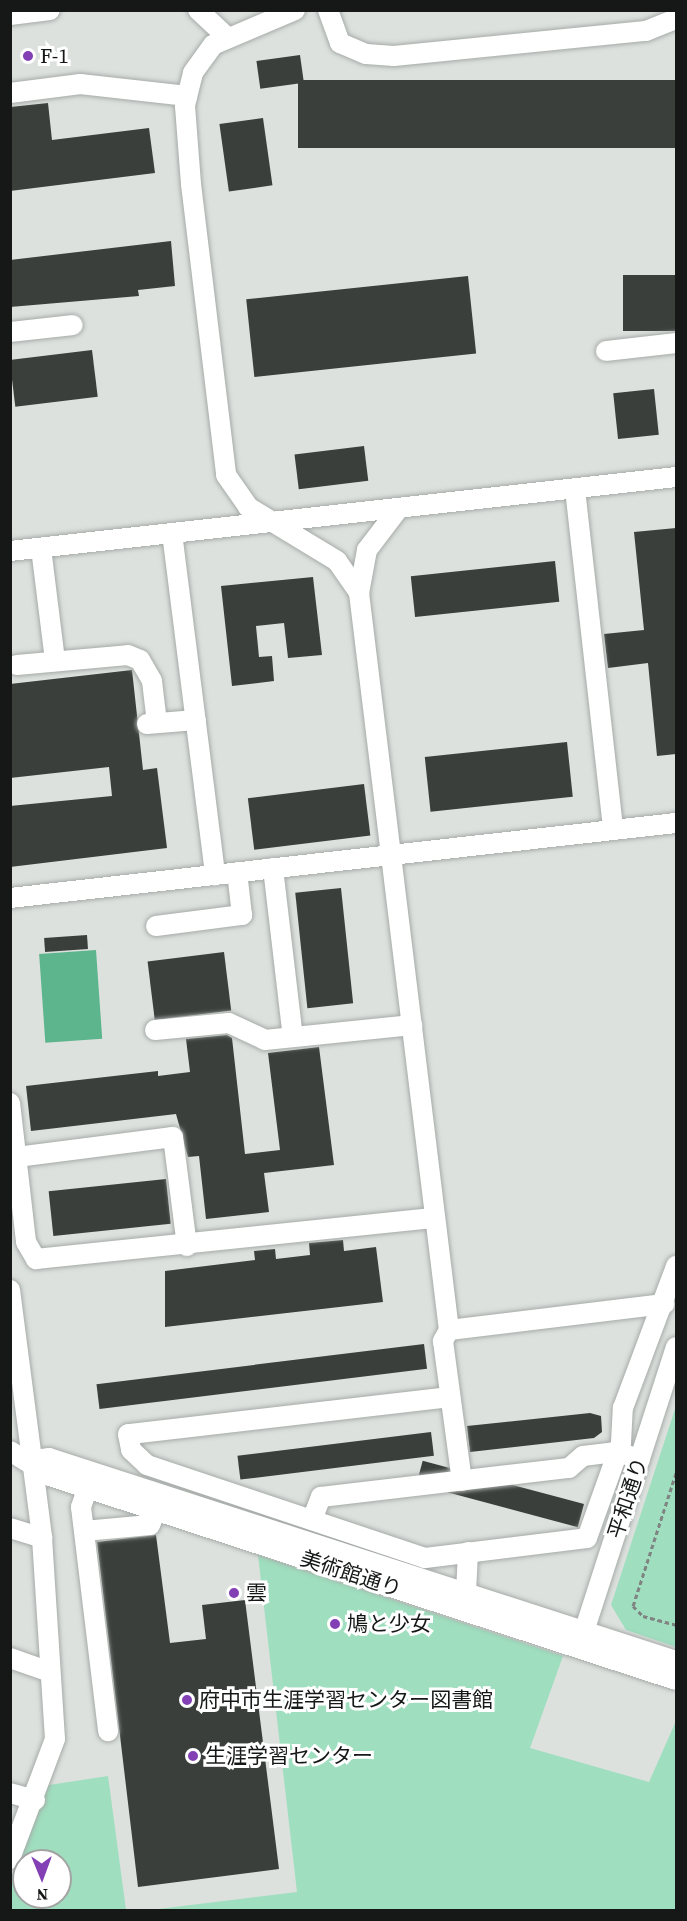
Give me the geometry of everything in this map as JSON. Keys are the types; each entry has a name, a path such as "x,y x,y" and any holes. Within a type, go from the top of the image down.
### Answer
{"street":[{"path":"10,15 50,10"},
{"path":"198,10 228,38"},
{"path":"295,10 257,18 228,38 213,45 193,73 187,96 191,184 226,475 248,507 337,561 359,593"},
{"path":"328,10 340,43 366,54 394,56 646,31 676,19"},
{"path":"10,93 80,84 187,96"},
{"path":"10,332 73,325"},
{"path":"606,351 676,343"},
{"path":"10,551 676,477"},
{"path":"575,489 613,830"},
{"path":"399,508 367,550 359,593 449,1330 443,1341 462,1481"},
{"path":"172,533 215,875"},
{"path":"41,548 55,661"},
{"path":"17,665 128,655 140,660 152,681 152,724 196,720"},
{"path":"10,898 676,822"},
{"path":"273,868 293,1037"},
{"path":"156,926 242,915 237,872"},
{"path":"155,1030 229,1023 265,1040 412,1025"},
{"path":"10,1103 26,1242 36,1259 187,1246 435,1218"},
{"path":"17,1157 173,1137 187,1246"},
{"path":"450,1397 128,1434 131,1450 147,1465 425,1558 587,1538 617,1452 623,1408 664,1304 676,1266"},
{"path":"10,1290 32,1460 47,1502 42,1538 55,1739 34,1800 10,1858"},
{"path":"449,1330 664,1304"},
{"name":"平和通り","path":"582,1640 676,1347"},
{"name":"美術館通り","path":"10,1451 32,1460 50,1458 90,1480 156,1510 283,1543"},
{"path":"283,1543 321,1497 569,1468 583,1456 617,1452 640,1459"},
{"path":"90,1480 81,1507 108,1731"},
{"name":"美術館通り","path":"90,1480 582,1640 676,1661"},
{"path":"84,1531 150,1525 156,1510"},
{"path":"10,1528 42,1538"},
{"path":"466,1593 468,1552"},
{"name":"美術館通り","path":"357,1567 466,1593 676,1680"},
{"path":"10,1658 50,1672"},
{"path":"10,1793 34,1800"}],"path":[{"path":"676,1473 633,1606 643,1616 676,1625"}],"shaded area":[{"path":"96,950 102,1039 45,1043 39,954"},
{"path":"676,1406 676,1647 626,1630 611,1605"},
{"path":"258,1555 563,1656 530,1748 649,1782 676,1721 676,1910 150,1910 297,1892"},
{"path":"108,1776 126,1910 11,1910 10,1880 12,1875 12,1909 72,1909 72,1849 23,1849 49,1785"}],"building":[{"path":"300,55 304,83 260,89 256,61"},
{"path":"298,80 676,80 676,148 298,148"},
{"path":"48,103 52,140 149,128 155,173 10,191 10,107"},
{"path":"263,118 272,185 229,191 219,124"},
{"path":"171,241 175,286 138,290 139,296 10,307 10,260"},
{"path":"623,275 676,275 676,331 623,331"},
{"path":"468,276 476,354 254,377 246,299"},
{"path":"92,350 98,397 15,407 10,360"},
{"path":"654,389 659,435 618,439 613,393"},
{"path":"364,446 368,481 299,489 295,455"},
{"path":"676,528 676,754 657,756 648,663 608,668 604,634 644,630 634,532"},
{"path":"555,561 559,602 415,617 411,576"},
{"path":"313,577 322,655 288,658 284,623 256,626 259,657 272,656 274,681 232,686 221,586"},
{"path":"132,670 143,770 157,768 167,848 10,867 10,806 112,796 109,767 10,778 10,684"},
{"path":"567,742 573,797 431,812 425,757"},
{"path":"364,784 370,836 254,850 248,798"},
{"path":"341,888 353,1003 307,1008 295,893"},
{"path":"87,935 88,949 45,952 44,938"},
{"path":"224,952 231,1011 155,1020 148,961"},
{"path":"227,1035 232,1038 245,1154 280,1150 268,1053 319,1047 334,1165 264,1173 269,1212 206,1219 199,1156 188,1157 176,1114 31,1131 26,1086 158,1071 158,1076 190,1072 186,1039"},
{"path":"166,1179 171,1224 53,1236 49,1191"},
{"path":"343,1240 344,1251 376,1247 383,1302 165,1327 165,1271 255,1260 254,1251 275,1249 276,1259 310,1255 309,1243"},
{"path":"424,1344 427,1369 100,1409 96,1384"},
{"path":"590,1413 601,1416 602,1432 594,1438 470,1452 467,1426"},
{"path":"431,1432 434,1456 240,1480 237,1456"},
{"path":"423,1461 584,1504 578,1527 416,1484"},
{"name":"生涯学習センター","path":"156,1535 170,1643 206,1639 202,1605 245,1600 279,1869 138,1887 97,1542"}],"place":[{"name":"F-1","path":"28,56"},
{"name":"雲","path":"234,1593"},
{"name":"鳩と少女","path":"335,1624"},
{"name":"府中市生涯学習センター図書館","path":"187,1700"},
{"name":"生涯学習センター","path":"193,1756"}]}
